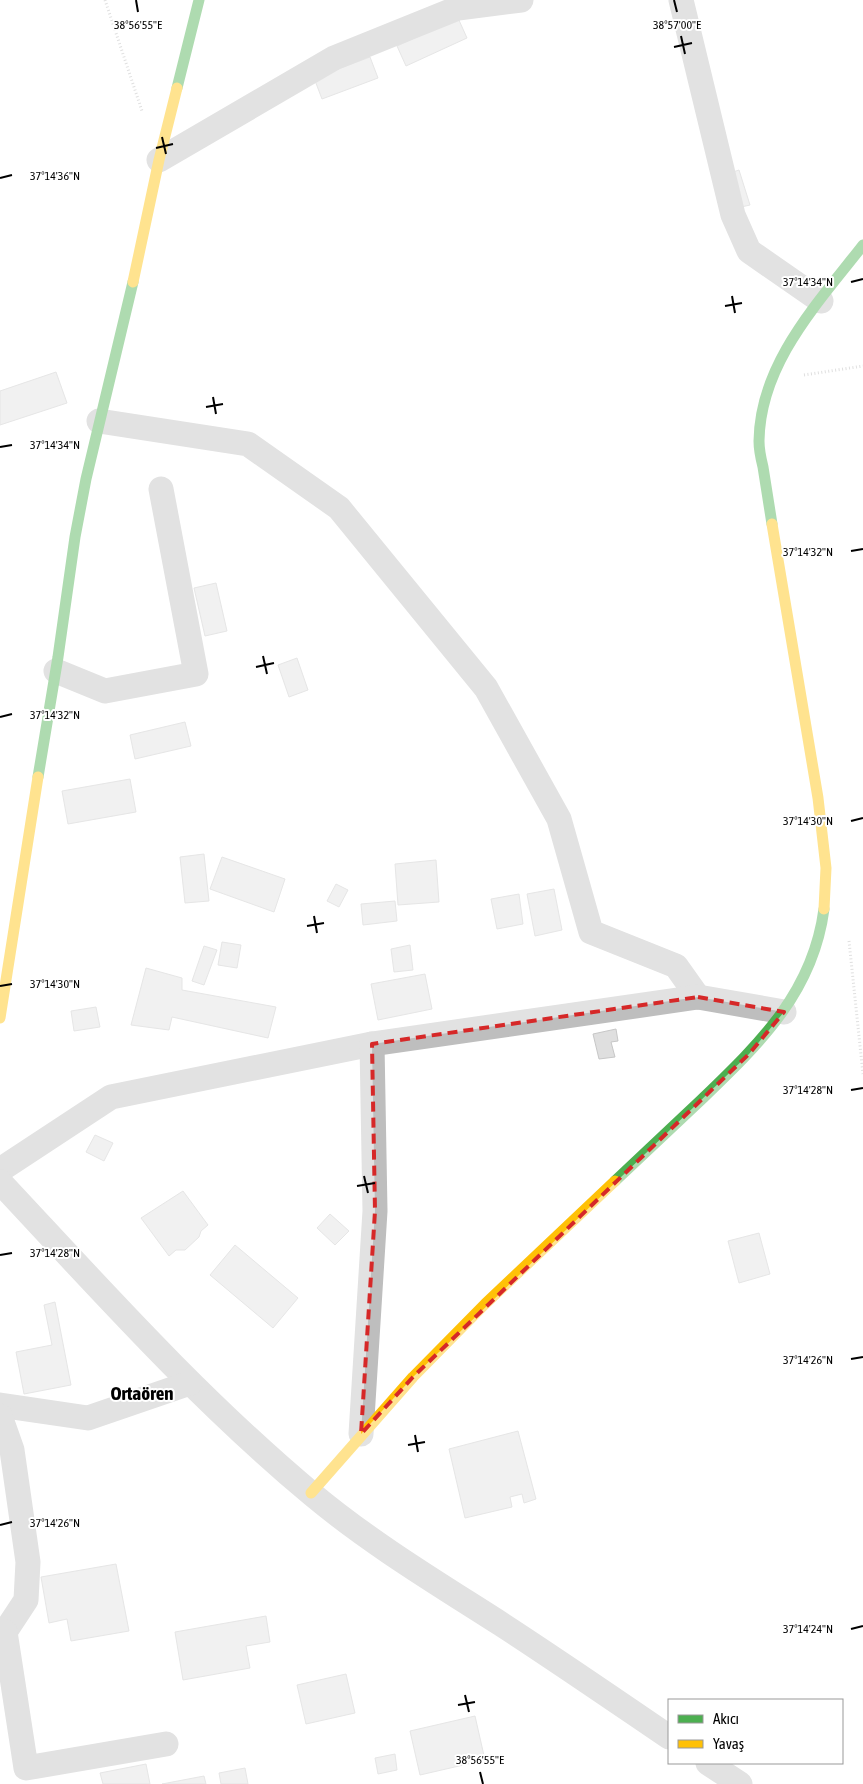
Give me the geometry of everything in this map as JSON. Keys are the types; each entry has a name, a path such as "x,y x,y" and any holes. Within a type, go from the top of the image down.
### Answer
{"street":[{"path":"0,1018 56,671 75,537 99,421 128,306 159,160 198,0"},
{"path":"159,160 334,58 458,8 521,0"},
{"path":"681,0 733,215 745,242 750,251 821,301"},
{"path":"311,1493 413,1377 485,1304 749,1054 770,1031 799,987 817,944 823,920 826,895 826,865 815,775 788,626 759,443 760,420 763,404 772,378 795,336 863,245"},
{"path":"99,421 248,444 339,508 486,688 559,819 591,932 676,966 698,996"},
{"path":"56,671 104,691 196,674 162,489"},
{"path":"0,1170 111,1097 372,1044 698,996 784,1012"},
{"path":"361,1434 375,1211 372,1044"},
{"path":"0,1182 190,1383 264,1453 311,1493 375,1542 437,1585 501,1624 668,1736"},
{"path":"0,1405 88,1418 190,1383"},
{"path":"0,1416 12,1450 28,1562 26,1600 3,1632 26,1768 166,1744"},
{"path":"710,1764 740,1784"}],"path":[{"path":"105,0 143,114"},
{"path":"772,378 863,366"},
{"path":"849,940 863,1074"}],"highlighted area":[{"path":"698,997 784,1012 749,1054 413,1377 361,1434 375,1211 372,1044"}],"building":[{"path":"458,18 467,38 406,66 397,46"},
{"path":"370,57 378,78 322,99 314,78"},
{"path":"739,170 750,205 737,208 727,174"},
{"path":"56,372 67,403 0,425 0,391"},
{"path":"216,583 227,631 205,636 194,588"},
{"path":"297,658 308,690 289,697 278,665"},
{"path":"185,722 191,746 135,759 130,735"},
{"path":"130,779 136,812 68,824 62,791"},
{"path":"204,854 209,901 185,903 180,857"},
{"path":"222,857 285,879 274,912 210,889"},
{"path":"436,860 439,902 398,905 395,864"},
{"path":"336,884 348,890 339,907 327,901"},
{"path":"554,889 562,930 535,936 527,894"},
{"path":"519,894 523,924 497,929 491,899"},
{"path":"395,901 397,921 363,925 361,904"},
{"path":"222,942 241,945 237,968 218,965"},
{"path":"410,945 413,970 394,972 391,949"},
{"path":"204,946 217,950 204,985 192,981"},
{"path":"146,968 182,978 182,990 276,1007 268,1038 172,1017 169,1030 131,1025"},
{"path":"425,974 432,1009 378,1020 371,984"},
{"path":"96,1007 100,1027 74,1031 71,1011"},
{"path":"616,1029 618,1041 611,1042 615,1057 599,1059 593,1034"},
{"path":"95,1135 113,1143 104,1161 86,1152"},
{"path":"183,1191 208,1225 201,1231 199,1237 185,1250 176,1250 169,1256 141,1218"},
{"path":"330,1214 349,1231 335,1245 317,1228"},
{"path":"759,1233 770,1274 739,1283 728,1241"},
{"path":"235,1245 298,1298 273,1328 210,1275"},
{"path":"55,1302 71,1385 24,1394 16,1352 52,1345 44,1305"},
{"path":"518,1431 536,1499 524,1503 522,1494 510,1497 512,1507 465,1518 449,1449"},
{"path":"116,1564 129,1631 71,1641 67,1619 49,1623 41,1577"},
{"path":"266,1616 270,1642 246,1646 250,1668 183,1680 175,1632"},
{"path":"346,1674 355,1713 306,1724 297,1685"},
{"path":"475,1716 485,1760 420,1775 410,1731"},
{"path":"395,1754 397,1770 378,1774 375,1758"},
{"path":"146,1764 150,1784 103,1784 100,1773"},
{"path":"245,1768 248,1784 221,1784 219,1773"},
{"path":"204,1776 206,1784 162,1784"}],"traffic: fast":[{"path":"177,88 199,0"},
{"path":"772,524 759,441 762,413 769,386 780,360 794,336 863,245"},
{"path":"38,777 75,537 86,479 133,282"},
{"path":"615,1181 743,1058 780,1015 796,992 808,966 818,939 824,909"}],"traffic: slow":[{"path":"133,282 159,160 177,88"},
{"path":"772,524 818,798 826,868 824,909"},
{"path":"0,1018 38,777"},
{"path":"311,1493 413,1377 485,1304 615,1181"}],"district":[{"name":"Ortaören","path":"142,1393"}]}
